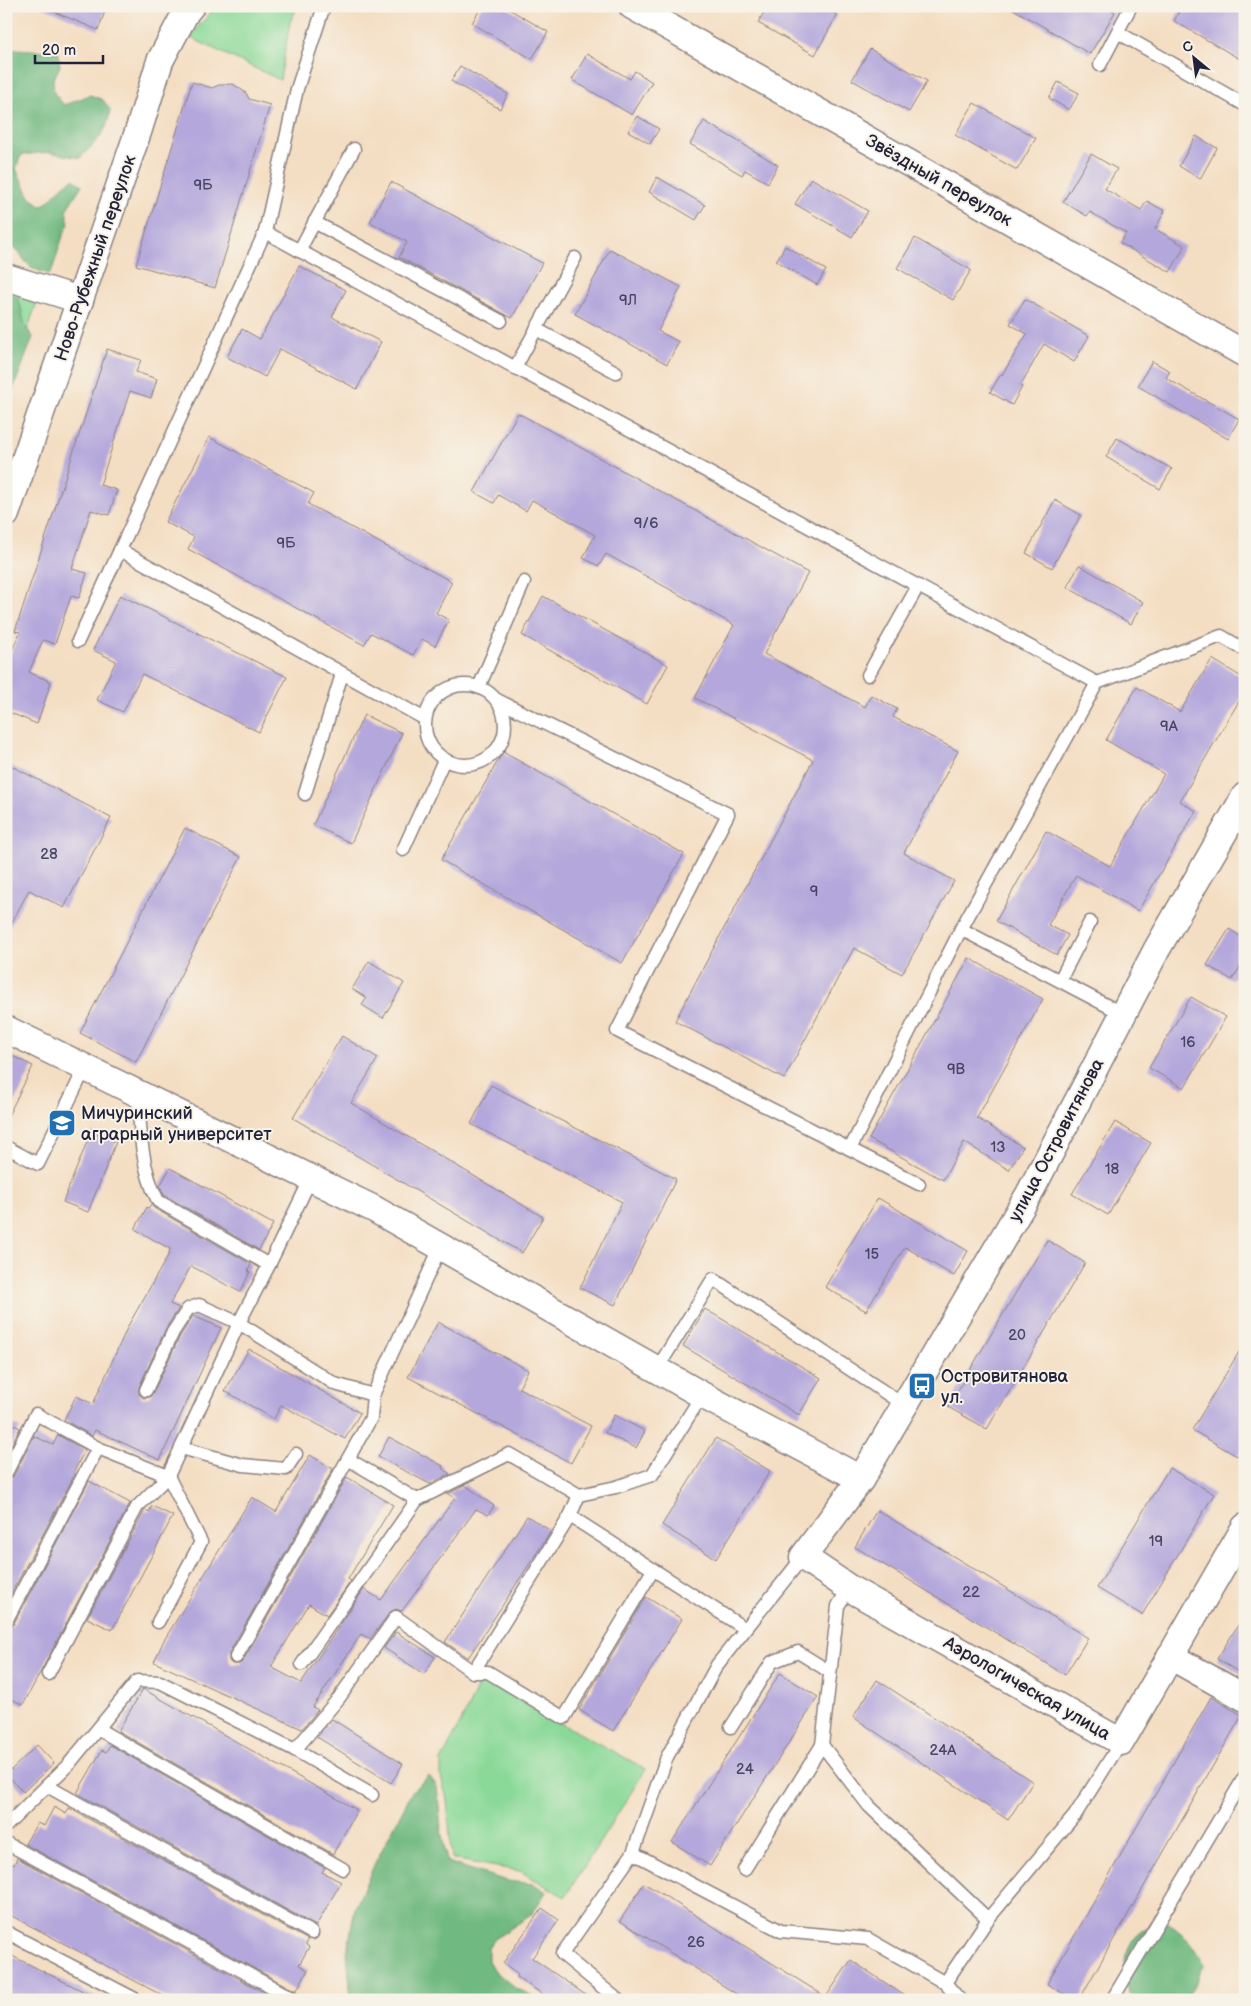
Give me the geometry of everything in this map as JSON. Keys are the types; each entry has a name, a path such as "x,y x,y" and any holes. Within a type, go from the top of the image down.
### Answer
{"street":[{"name":"Ново-Рубежный переулок","path":"6,514 139,129 160,60 191,6"},
{"name":"Звёздный переулок","path":"632,6 1245,354"},
{"path":"6,277 80,300"},
{"name":"улица Островитянова","path":"861,1479 1029,1194 1157,949 1245,796"},
{"path":"6,1029 374,1209 702,1395 861,1479 803,1557"},
{"name":"Аэрологическая улица","path":"803,1557 849,1588 1121,1742 1245,1527"},
{"path":"1170,1656 1245,1698"}],"lane":[{"path":"78,641 265,232 297,89 324,6"},
{"path":"1100,66 1131,6"},
{"path":"1119,32 1245,105"},
{"path":"299,251 354,149"},
{"path":"314,222 501,321"},
{"path":"265,232 1097,683"},
{"path":"515,368 575,258"},
{"path":"536,329 616,372"},
{"path":"120,550 424,719"},
{"path":"479,686 524,582"},
{"path":"868,675 918,586"},
{"path":"850,1149 961,929 1097,683 1221,636 1245,650"},
{"path":"305,794 342,674"},
{"path":"455,685 479,686 497,700 503,711 504,735 499,747 491,756 480,762 468,765 444,760 428,742 424,719 428,708 434,698 444,690 455,685"},
{"path":"497,700 728,814 618,1032 919,1184"},
{"path":"402,850 444,760"},
{"path":"1060,980 1090,922"},
{"path":"961,929 1123,1014"},
{"path":"6,1147 38,1164 85,1068"},
{"path":"138,1093 141,1139 150,1186 158,1201 269,1265"},
{"path":"48,1674 137,1506 168,1476 239,1323 311,1178"},
{"path":"236,1657 371,1418 373,1395 442,1246"},
{"path":"657,1369 713,1279 904,1405"},
{"path":"146,1390 173,1332 188,1309 199,1305 239,1323 335,1384 373,1395"},
{"path":"302,1664 417,1500 509,1454 579,1495 616,1487 652,1475 702,1395"},
{"path":"6,1473 36,1414 98,1448 168,1476 201,1542 158,1622"},
{"path":"6,1621 98,1448"},
{"path":"181,1448 243,1465 286,1469 296,1454"},
{"path":"348,1459 417,1500"},
{"path":"473,1672 570,1516 579,1495"},
{"path":"570,1516 744,1628"},
{"path":"618,2000 562,1954 633,1854 667,1757 717,1665 744,1628 803,1557"},
{"path":"295,1750 339,1698 396,1617 473,1672 488,1672 564,1718 653,1570"},
{"path":"744,1870 822,1745 838,1606 849,1588"},
{"path":"731,1726 772,1662 798,1652 830,1672"},
{"path":"6,1826 69,1764 137,1681 160,1682 295,1750 372,1795"},
{"path":"98,1729 343,1869"},
{"path":"945,1983 988,1919 1075,1815 1121,1742"},
{"path":"822,1745 869,1806 988,1919"},
{"path":"1112,2000 1245,1776"},
{"path":"47,1786 312,1933"},
{"path":"6,1843 296,2000"},
{"path":"633,1854 781,1931 868,1939 945,1983 960,2000"},
{"path":"6,1932 137,2000"}],"green space":[{"path":"217,6 298,6 290,22 280,80 189,37"},
{"path":"16,49 58,52 60,66 53,80 54,93 64,105 90,95 103,100 110,110 104,131 80,158 49,152 21,155 16,169 30,197 42,206 73,179 82,185 66,210 69,224 50,274 31,267 19,251 6,245 6,53"},
{"path":"6,288 38,299 6,392"},
{"path":"6,293 19,299 25,326 33,337 6,408 6,353 9,338 6,336"},
{"path":"487,1679 562,1724 646,1769 565,1897 520,1871 452,1859 447,1799 441,1777 441,1761 480,1681"},
{"path":"429,1776 437,1786 441,1829 447,1862 507,1881 534,1884 546,1892 531,1915 496,1938 488,1948 488,1961 495,1971 515,1988 537,2000 351,2000 347,1953 355,1908 375,1863 413,1790"},
{"path":"1168,1923 1189,1941 1205,1964 1186,2000 1132,2000 1124,1974 1128,1950 1134,1939 1143,1931 1154,1925"}],"building":[{"path":"40,6 107,6 98,30"},
{"path":"482,6 504,6 548,32 532,59 472,23"},
{"path":"767,6 822,6 837,15 815,55 758,23"},
{"path":"1008,6 1105,6 1115,12 1090,54"},
{"path":"1182,6 1236,6 1245,12 1245,62 1174,21"},
{"path":"870,49 927,81 909,112 852,80"},
{"path":"587,54 630,79 635,71 652,82 632,115 572,80"},
{"path":"460,66 508,94 500,109 451,81"},
{"path":"192,82 212,88 219,85 233,84 246,93 249,99 270,105 215,288 136,265"},
{"path":"1058,82 1079,93 1069,110 1049,98"},
{"path":"974,103 1036,138 1017,170 955,135"},
{"path":"637,116 659,129 650,144 628,131"},
{"path":"704,121 778,165 768,183 745,170 742,175 690,144"},
{"path":"1196,136 1217,148 1200,179 1179,166"},
{"path":"1091,154 1117,169 1105,189 1141,210 1147,201 1165,211 1155,229 1185,246 1170,272 1120,243 1126,233 1090,212 1087,216 1063,202"},
{"path":"657,177 705,205 696,220 649,192"},
{"path":"811,178 868,211 852,237 795,204"},
{"path":"391,182 542,263 512,318 399,257 407,242 370,222"},
{"path":"915,238 971,270 953,300 897,268"},
{"path":"785,246 826,270 817,285 776,261"},
{"path":"610,249 681,287 658,331 679,342 667,364 575,314"},
{"path":"299,266 346,290 332,317 381,342 357,389 280,349 265,377 227,357 242,329 260,339"},
{"path":"1025,299 1089,336 1074,362 1044,344 1020,386 1022,387 1012,405 990,392 1027,334 1010,324"},
{"path":"107,349 141,360 136,372 157,379 151,398 130,391 100,485 117,490 109,515 91,510 72,569 87,573 79,598 71,596 55,644 43,640 29,672 51,682 37,724 6,711 6,664 20,632 15,631"},
{"path":"1152,361 1170,371 1166,378 1239,419 1228,439 1138,386"},
{"path":"518,413 808,573 764,654 865,707 871,695 897,709 893,717 958,751 904,853 954,881 902,974 854,948 784,1079 675,1021 813,760 695,698 734,625 606,554 599,566 583,558 595,535 532,500 526,511 498,495 494,503 474,492"},
{"path":"209,437 314,493 308,504 452,582 436,613 449,620 435,646 422,639 413,655 371,633 364,645 188,549 194,537 165,522"},
{"path":"1117,438 1172,469 1160,489 1106,457"},
{"path":"1055,500 1081,515 1052,568 1026,553"},
{"path":"1079,565 1143,602 1131,624 1067,587"},
{"path":"120,595 287,677 259,732 142,674 123,712 97,700 116,661 93,650"},
{"path":"543,596 668,665 647,704 522,635"},
{"path":"1212,659 1245,679 1245,691 1180,801 1196,811 1138,911 1076,875 1048,925 1068,935 1057,955 996,921 1046,831 1110,866 1164,774 1106,740 1137,687 1180,712"},
{"path":"364,715 402,733 351,843 313,825"},
{"path":"503,752 684,854 622,963 441,860"},
{"path":"6,763 111,818 64,908 29,890 6,933"},
{"path":"185,828 241,857 136,1062 80,1033"},
{"path":"1229,929 1245,939 1245,959 1232,980 1207,965"},
{"path":"969,958 1043,999 977,1118 1023,1147 1009,1170 964,1142 943,1180 869,1139"},
{"path":"369,961 404,983 383,1018 362,1005 367,998 352,989"},
{"path":"1191,997 1226,1017 1184,1088 1149,1068"},
{"path":"342,1036 378,1058 351,1103 543,1217 522,1253 293,1118"},
{"path":"6,1053 33,1066 6,1120"},
{"path":"491,1085 676,1179 615,1305 580,1288 622,1202 471,1124"},
{"path":"1115,1122 1151,1143 1108,1215 1072,1194"},
{"path":"91,1132 116,1142 88,1212 63,1202"},
{"path":"170,1168 273,1224 259,1250 164,1195 160,1186"},
{"path":"878,1198 968,1251 954,1276 905,1247 866,1311 825,1287"},
{"path":"151,1204 154,1208 251,1264 248,1271 250,1272 240,1292 191,1266 170,1304 179,1308 166,1328 139,1387 139,1394 143,1398 150,1397 153,1393 180,1336 193,1316 221,1328 160,1460 95,1430 92,1436 64,1420 76,1396 93,1404 128,1326 169,1254 170,1249 135,1229 147,1207 149,1208"},
{"path":"1047,1240 1085,1263 987,1429 948,1407"},
{"path":"705,1309 821,1378 799,1415 683,1346"},
{"path":"438,1322 528,1370 519,1388 591,1426 571,1463 408,1377"},
{"path":"1245,1342 1245,1444 1237,1456 1192,1430"},
{"path":"249,1349 360,1413 345,1439 281,1405 274,1419 225,1391"},
{"path":"614,1415 645,1431 636,1448 605,1433"},
{"path":"6,1421 20,1428 6,1455"},
{"path":"58,1435 85,1450 73,1473 75,1474 6,1603 6,1481 13,1477 34,1436 53,1445"},
{"path":"389,1437 443,1466 442,1468 450,1474 430,1484 378,1457"},
{"path":"716,1438 770,1471 716,1559 662,1525"},
{"path":"310,1455 333,1469 229,1653 229,1661 232,1664 240,1664 243,1661 347,1477 393,1505 348,1579 351,1581 327,1615 309,1604 271,1667 301,1683 364,1589 381,1600 455,1498 448,1494 465,1485 494,1506 488,1515 476,1509 402,1611 396,1609 390,1612 370,1639 361,1634 313,1707 318,1710 302,1729 154,1662 163,1642 252,1497 276,1512"},
{"path":"1169,1468 1214,1494 1142,1615 1097,1588"},
{"path":"89,1481 130,1503 23,1705 6,1696 6,1629 13,1625"},
{"path":"152,1506 173,1516 112,1630 87,1618 145,1510 149,1512"},
{"path":"877,1510 1088,1638 1065,1675 855,1547"},
{"path":"527,1516 551,1531 468,1658 445,1642"},
{"path":"646,1597 682,1619 613,1731 579,1710"},
{"path":"1245,1614 1245,1676 1217,1659"},
{"path":"396,1632 435,1657 424,1674 384,1648"},
{"path":"780,1673 818,1697 710,1866 672,1842"},
{"path":"877,1680 1033,1782 1008,1820 853,1717"},
{"path":"143,1689 357,1810 333,1854 118,1731"},
{"path":"1211,1697 1242,1715 1079,2000 1074,2000 1047,1984"},
{"path":"332,1719 403,1764 391,1783 317,1737"},
{"path":"37,1745 54,1763 23,1792 7,1774"},
{"path":"110,1745 325,1868 322,1872 341,1882 316,1926 77,1793 102,1750 106,1752"},
{"path":"54,1807 66,1814 69,1808 308,1940 306,1945 309,1947 299,1965 308,1970 296,1991 25,1844 37,1823 44,1826"},
{"path":"17,1858 278,2000 171,2000 6,1913 6,1860 14,1865"},
{"path":"644,1883 826,1997 851,1960 911,2000 746,2000 620,1921"},
{"path":"542,1908 559,1920 532,1958 593,2000 551,2000 517,1977 518,1974 503,1963"},
{"path":"6,1953 101,2000 6,2000"}],"place":[{"name":"Мичуринский аграрный университет","path":"62,1123"},
{"name":"Островитянова ул.","path":"922,1386"}]}
